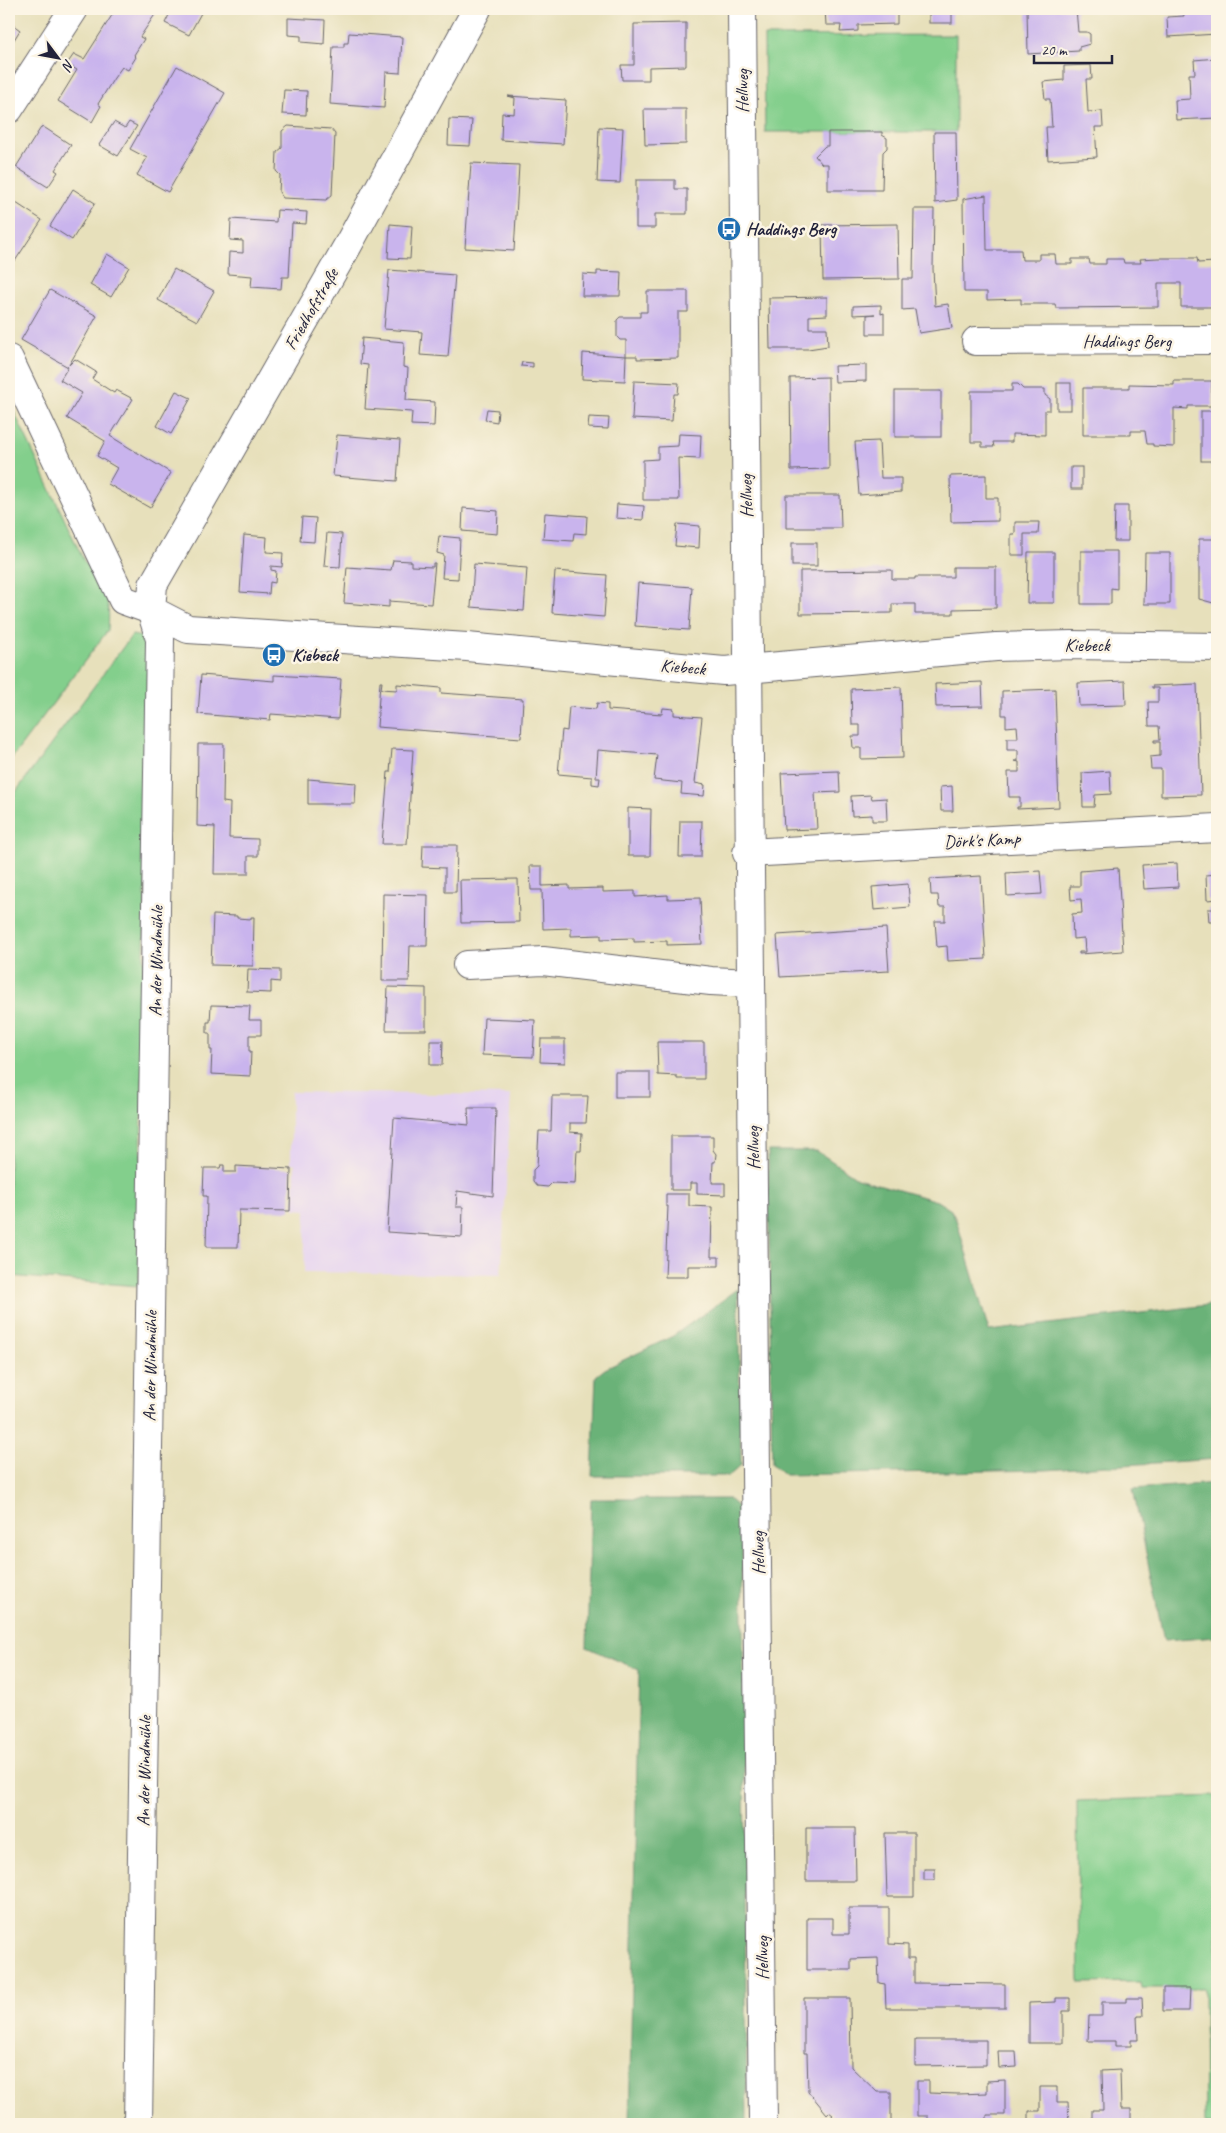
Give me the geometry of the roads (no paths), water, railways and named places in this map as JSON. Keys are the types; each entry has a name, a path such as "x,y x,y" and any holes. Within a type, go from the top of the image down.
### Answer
{"street":[{"path":"9,109 74,9"},
{"name":"Friedhofstraße","path":"151,610 153,585 348,245 477,9"},
{"name":"Hellweg","path":"742,9 742,228 748,668 747,853 761,1812 763,2124"},
{"name":"Haddings Berg","path":"976,342 1217,340"},
{"name":"Kiebeck","path":"9,359 123,600 151,610 188,629 468,648 724,670 996,647 1070,645 1217,647"},
{"name":"An der Windmühle","path":"138,2124 160,639 151,610"},
{"name":"Dörk's Kamp","path":"747,853 1217,828"},
{"path":"467,965 543,961 711,981 750,983"}],"place":[{"name":"Haddings Berg","path":"729,229"},
{"name":"Kiebeck","path":"274,655"}]}
